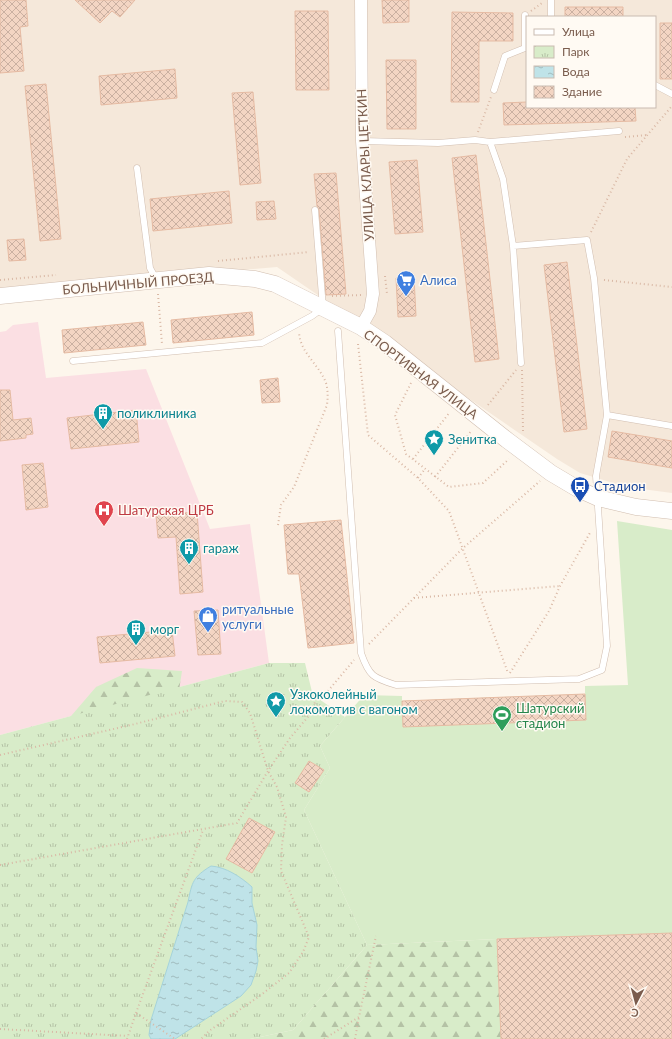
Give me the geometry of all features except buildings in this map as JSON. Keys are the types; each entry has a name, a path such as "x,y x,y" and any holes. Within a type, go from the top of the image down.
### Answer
{"street":[{"name":"УЛИЦА КЛАРЫ ЦЕТКИН","path":"361,0 362,141 373,294 370,311 361,327"},
{"name":"БОЛЬНИЧНЫЙ ПРОЕЗД","path":"0,296 156,279 208,275 255,279 275,284 322,302 361,327"},
{"name":"СПОРТИВНАЯ УЛИЦА","path":"361,327 396,351 507,440 551,473 578,489 598,498 636,506 672,511"}],"lane":[{"path":"551,0 551,16"},
{"path":"494,90 505,56 526,48 525,15"},
{"path":"656,86 672,94"},
{"path":"362,141 438,143 475,140 490,142 619,131"},
{"path":"490,142 503,179 513,246 521,363"},
{"path":"137,168 150,268 156,279"},
{"path":"73,361 262,343 300,323 322,302 315,210"},
{"path":"338,331 361,653 367,669 378,680 396,685 579,679 602,670 607,646 596,476 607,415 594,278 587,240 513,246"},
{"path":"607,415 672,426"}],"path":[{"path":"525,15 546,0"},
{"path":"475,140 494,90"},
{"path":"587,240 627,159 672,106"},
{"path":"619,131 622,137 647,135"},
{"path":"594,278 672,288"},
{"path":"156,279 163,353"},
{"path":"322,302 365,295"},
{"path":"278,525 281,505 294,487 327,405 328,394 325,382 303,349 299,335 300,323"},
{"path":"358,344 368,435 418,478 449,511 509,675 548,611 560,586 599,516"},
{"path":"488,405 521,363"},
{"path":"521,363 523,431"},
{"path":"411,383 395,414 406,454 435,477 449,487 483,483 511,457"},
{"path":"413,459 450,412"},
{"path":"435,477 473,429"},
{"path":"418,478 425,468"},
{"path":"0,865 237,824 268,771 290,738 313,711 316,697 328,691 361,653 462,549 542,480"},
{"path":"414,598 560,586"},
{"path":"0,755 225,701 242,702 250,713 268,771 277,787 286,817 282,845 281,871 309,938 303,952 289,973 261,995 209,1031 201,1039"},
{"path":"126,1039 203,830"},
{"path":"355,1039 376,936"},
{"path":"136,1014 175,1039"},
{"path":"324,1039 359,1017"},
{"path":"0,1029 128,1036"}],"shaded area":[{"path":"0,0 672,0 672,493 627,487 580,473 557,459 277,267 0,291"},
{"name":"Шатурская ЦРБ","path":"38,322 46,378 146,369 210,529 250,524 269,663 0,735 0,332 6,331 13,325"}],"green space":[{"name":"Шатурский стадион","path":"617,521 672,530 672,933 367,945 304,810 330,768 320,746 364,695 402,696 402,701 585,694 585,686 628,685"},
{"path":"269,663 305,663 312,692 316,697 345,717 320,746 330,768 304,810 367,945 293,1030 250,1039 0,1039 0,735"},
{"path":"137,668 182,671 178,697 160,711 81,737 70,766 71,808 51,835 0,846 0,737 9,745 53,737 96,687"},
{"path":"497,939 501,1039 250,1039 293,1030 367,945"}],"water":[{"path":"211,866 222,868 233,873 252,887 252,903 257,925 256,947 258,961 256,971 251,985 241,996 175,1039 151,1039 149,1035 151,1020 192,885 200,873"}],"place":[{"name":"Алиса","path":"406,297"},
{"name":"поликлиника","path":"103,430"},
{"name":"Зенитка","path":"434,456"},
{"name":"Стадион","path":"580,503"},
{"name":"Шатурская ЦРБ","path":"104,527"},
{"name":"гараж","path":"189,565"},
{"name":"ритуальные услуги","path":"208,633"},
{"name":"морг","path":"136,646"},
{"name":"Узкоколейный локомотив с вагоном","path":"276,718"},
{"name":"Шатурский стадион","path":"502,732"}]}
